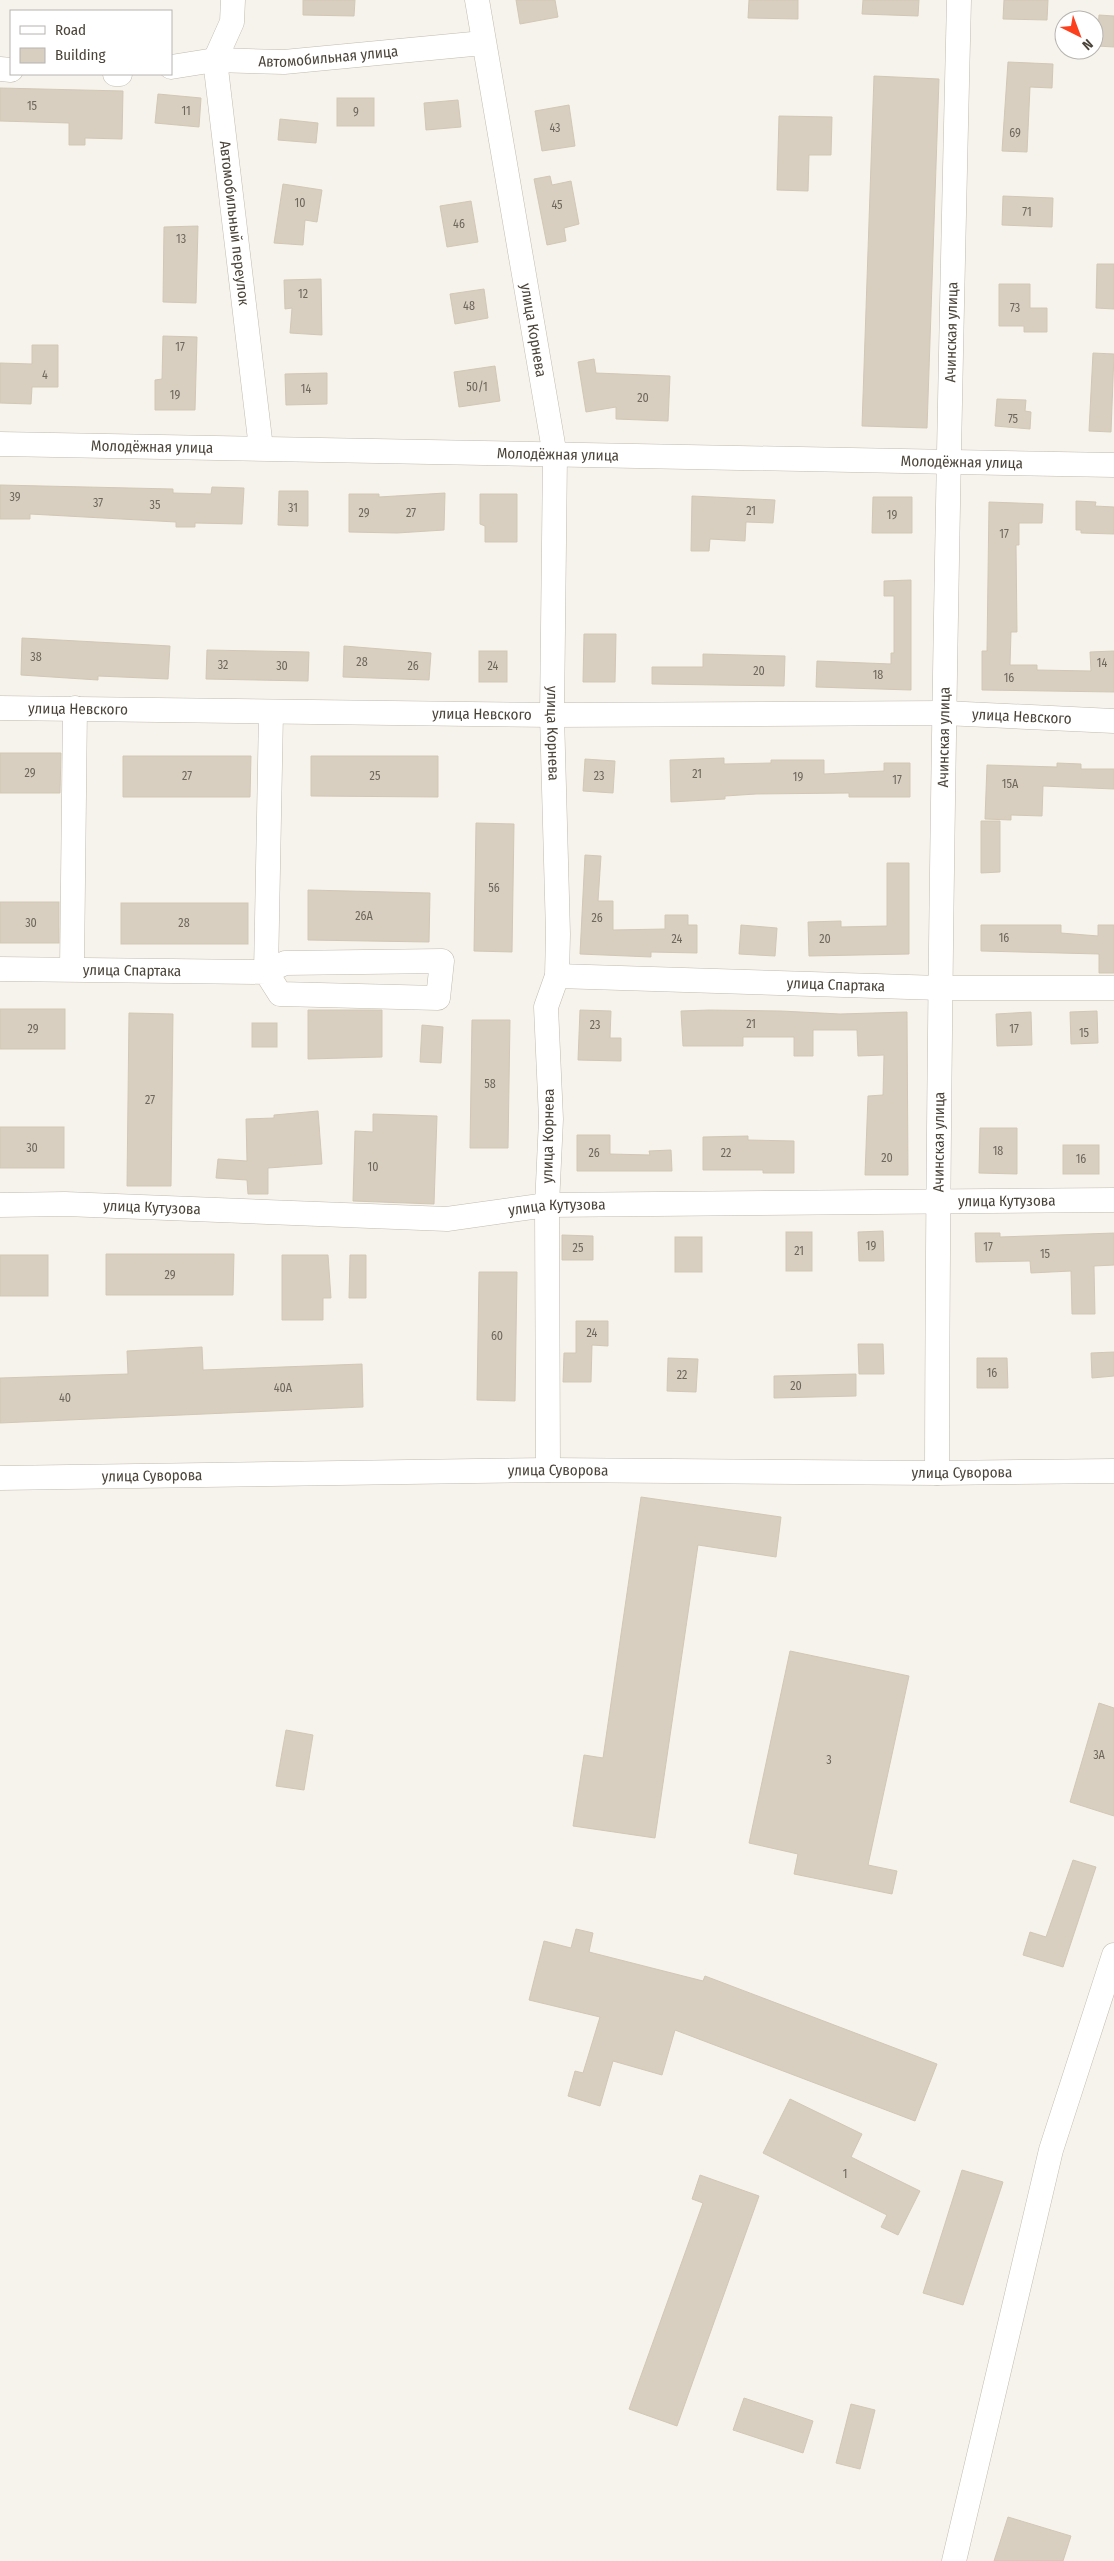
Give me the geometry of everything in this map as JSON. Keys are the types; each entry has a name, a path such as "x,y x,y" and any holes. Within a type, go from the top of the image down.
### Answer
{"street":[{"path":"215,60 232,22 233,0"},
{"name":"улица Корнева","path":"477,0 555,456 552,715 558,934 557,976 546,1007 551,1119 547,1205 548,1470"},
{"name":"Ачинская улица","path":"937,1473 938,1200 944,713 959,0"},
{"name":"Автомобильная улица","path":"172,66 215,60 284,62 483,43"},
{"name":"Автомобильный переулок","path":"215,60 260,448"},
{"name":"Молодёжная улица","path":"0,444 948,464 1114,465"},
{"name":"улица Невского","path":"0,708 271,713 552,715 944,713 1114,720"},
{"path":"72,968 75,708"},
{"path":"266,972 285,963 442,961 438,998 280,994 266,972 271,713"},
{"name":"улица Спартака","path":"0,969 72,968 266,972"},
{"name":"улица Спартака","path":"557,976 941,988 1114,988"},
{"name":"улица Кутузова","path":"0,1205 65,1204 447,1219 547,1205 938,1200 1114,1200"},
{"name":"улица Суворова","path":"0,1478 548,1470 937,1473 1114,1470"},
{"path":"954,2561 1052,2150 1114,1956"}],"building":[{"path":"303,0 355,0 354,16 303,15"},
{"path":"516,0 555,0 558,17 520,24"},
{"path":"749,0 798,0 798,19 748,18"},
{"path":"863,0 919,0 918,16 862,14"},
{"path":"1004,0 1048,0 1047,20 1003,19"},
{"path":"1104,15 1114,16 1114,47 1104,46"},
{"path":"1008,62 1053,64 1052,88 1030,87 1027,152 1002,151"},
{"path":"874,76 939,79 927,428 862,426"},
{"path":"0,88 123,91 122,139 85,138 85,145 69,145 69,123 0,121"},
{"path":"158,94 201,98 199,127 155,123"},
{"path":"337,98 374,98 374,126 337,126"},
{"path":"458,100 461,127 426,130 424,103"},
{"path":"569,105 575,146 542,151 535,111"},
{"path":"779,116 832,117 831,155 809,155 808,191 777,190"},
{"path":"280,119 318,123 316,143 278,140"},
{"path":"550,176 552,185 571,181 579,224 564,228 566,241 547,245 534,179"},
{"path":"283,184 322,190 317,222 305,220 303,245 274,243"},
{"path":"1003,196 1053,198 1052,227 1002,225"},
{"path":"471,201 478,242 447,247 440,206"},
{"path":"198,226 196,303 163,302 164,227"},
{"path":"1097,264 1114,264 1114,309 1096,308"},
{"path":"321,279 322,335 290,333 292,308 285,309 284,280"},
{"path":"999,284 1030,284 1030,308 1047,308 1047,332 1024,332 1024,326 999,326"},
{"path":"484,289 488,318 455,324 450,294"},
{"path":"163,336 197,337 195,410 155,410 155,380 162,379"},
{"path":"32,345 58,345 58,387 32,387 31,404 0,403 0,363 32,364"},
{"path":"1093,353 1114,354 1111,432 1089,431"},
{"path":"594,359 596,373 670,376 668,421 616,419 616,407 586,412 578,362"},
{"path":"495,366 500,401 459,407 454,372"},
{"path":"327,373 327,404 286,405 285,374"},
{"path":"997,399 1026,400 1025,411 1031,412 1030,429 995,426"},
{"path":"0,485 173,489 173,493 211,494 212,487 244,488 242,524 195,523 195,527 176,527 176,522 30,514 30,519 0,519"},
{"path":"279,491 308,491 308,526 278,525"},
{"path":"445,493 444,530 397,533 349,532 349,494 379,494 379,497"},
{"path":"480,494 517,494 517,542 485,542 485,526 480,524"},
{"path":"692,496 775,500 773,523 746,522 745,541 710,539 709,551 691,551"},
{"path":"873,497 912,497 912,533 872,533"},
{"path":"1076,501 1096,502 1095,506 1114,507 1114,534 1081,533 1081,530 1076,530"},
{"path":"989,502 1043,504 1042,523 1019,523 1019,545 1016,545 1017,632 1011,632 1010,665 1037,665 1037,670 1091,671 1090,652 1114,651 1114,692 982,690 982,651 987,651"},
{"path":"911,580 911,690 816,687 817,661 891,664 891,653 894,653 894,596 884,596 884,581"},
{"path":"584,634 616,634 615,682 583,682"},
{"path":"22,638 170,646 168,679 98,676 98,680 21,675"},
{"path":"344,646 431,653 429,680 343,677"},
{"path":"207,650 309,652 308,681 206,679"},
{"path":"479,651 507,651 507,682 479,682"},
{"path":"703,654 785,656 784,686 652,684 652,667 703,667"},
{"path":"0,753 61,753 60,793 0,793"},
{"path":"123,756 251,756 250,797 123,797"},
{"path":"311,756 438,756 438,797 311,796"},
{"path":"724,758 724,764 771,763 771,760 824,760 824,774 884,771 884,763 910,763 910,797 849,797 849,793 756,794 725,796 725,799 671,802 670,760"},
{"path":"585,759 615,761 613,793 583,791"},
{"path":"1057,763 1081,764 1081,769 1114,769 1114,789 1043,786 1042,816 1011,815 1011,820 985,819 987,765 1057,767"},
{"path":"981,821 1000,821 1000,872 981,873"},
{"path":"476,823 514,824 512,952 474,951"},
{"path":"585,855 601,856 598,901 613,901 613,930 665,929 665,915 688,915 688,925 697,925 697,953 651,952 651,957 580,954"},
{"path":"887,863 909,863 909,954 809,956 808,922 841,921 841,927 887,926"},
{"path":"308,890 430,893 429,942 308,940"},
{"path":"0,902 59,902 59,943 0,943"},
{"path":"121,903 248,903 248,944 121,944"},
{"path":"741,925 777,928 775,956 739,954"},
{"path":"981,925 1061,925 1061,933 1098,936 1098,925 1114,925 1114,973 1099,973 1099,954 981,951"},
{"path":"0,1009 65,1009 65,1049 0,1049"},
{"path":"308,1010 382,1010 382,1057 308,1059"},
{"path":"580,1010 611,1011 610,1038 621,1038 621,1061 578,1060"},
{"path":"709,1010 840,1014 907,1012 908,1175 865,1175 868,1096 883,1095 884,1055 858,1056 857,1030 813,1030 813,1056 794,1056 794,1037 743,1037 743,1046 683,1046 681,1011"},
{"path":"1097,1011 1098,1043 1071,1044 1070,1012"},
{"path":"1031,1012 1032,1045 997,1046 996,1014"},
{"path":"129,1013 173,1014 171,1186 127,1186"},
{"path":"472,1020 510,1020 508,1148 470,1148"},
{"path":"252,1023 277,1023 277,1047 252,1047"},
{"path":"422,1025 443,1027 441,1063 420,1062"},
{"path":"318,1111 322,1164 268,1168 268,1194 248,1194 247,1180 216,1178 218,1159 247,1161 246,1119 274,1118 274,1115"},
{"path":"373,1114 437,1116 434,1204 353,1201 355,1131 373,1132"},
{"path":"0,1127 64,1127 64,1168 0,1168"},
{"path":"980,1128 1017,1128 1017,1174 979,1173"},
{"path":"577,1135 610,1135 610,1154 650,1155 649,1151 671,1150 672,1171 577,1171"},
{"path":"748,1136 748,1140 794,1141 794,1173 763,1173 763,1170 703,1170 703,1137"},
{"path":"1063,1145 1099,1145 1099,1174 1063,1174"},
{"path":"883,1231 884,1261 859,1261 858,1232"},
{"path":"786,1232 812,1232 812,1271 786,1271"},
{"path":"975,1233 1000,1233 1000,1237 1114,1233 1114,1265 1094,1266 1095,1314 1072,1314 1071,1271 1031,1273 1030,1261 976,1262"},
{"path":"562,1235 593,1236 593,1260 562,1260"},
{"path":"675,1237 702,1237 702,1272 675,1272"},
{"path":"106,1254 234,1254 233,1295 106,1295"},
{"path":"0,1255 48,1255 48,1296 0,1296"},
{"path":"282,1255 328,1255 331,1298 323,1298 323,1320 282,1320"},
{"path":"350,1255 366,1255 366,1298 349,1298"},
{"path":"479,1272 517,1272 515,1401 477,1400"},
{"path":"576,1321 608,1321 608,1346 592,1345 591,1382 563,1382 564,1353 576,1353"},
{"path":"858,1344 883,1344 884,1374 859,1374"},
{"path":"202,1347 203,1370 362,1364 363,1407 0,1423 0,1378 128,1374 127,1351"},
{"path":"1114,1352 1114,1376 1092,1378 1091,1353"},
{"path":"668,1358 698,1359 696,1392 667,1391"},
{"path":"977,1358 1007,1358 1008,1388 977,1388"},
{"path":"856,1374 856,1396 774,1398 774,1376"},
{"path":"641,1497 781,1517 776,1557 698,1545 655,1838 573,1826 584,1755 603,1758"},
{"path":"790,1651 909,1676 868,1865 897,1871 892,1894 794,1874 798,1854 749,1843"},
{"path":"1099,1703 1114,1708 1114,1816 1070,1802"},
{"path":"286,1730 313,1735 304,1790 276,1786"},
{"path":"1073,1860 1096,1867 1063,1967 1023,1955 1030,1932 1046,1937"},
{"path":"576,1929 593,1933 589,1952 703,1981 705,1976 937,2064 915,2121 675,2030 662,2075 613,2061 600,2106 568,2096 575,2071 583,2073 600,2017 529,2000 544,1941 571,1948"},
{"path":"790,2099 862,2134 851,2157 920,2191 898,2235 881,2227 887,2215 763,2153"},
{"path":"962,2170 1003,2182 963,2305 923,2293"},
{"path":"700,2175 759,2196 677,2426 629,2409 703,2203 692,2199"},
{"path":"744,2398 813,2421 803,2453 733,2430"},
{"path":"851,2404 875,2410 860,2469 836,2463"},
{"path":"1008,2517 1071,2536 1063,2561 994,2561"}]}
